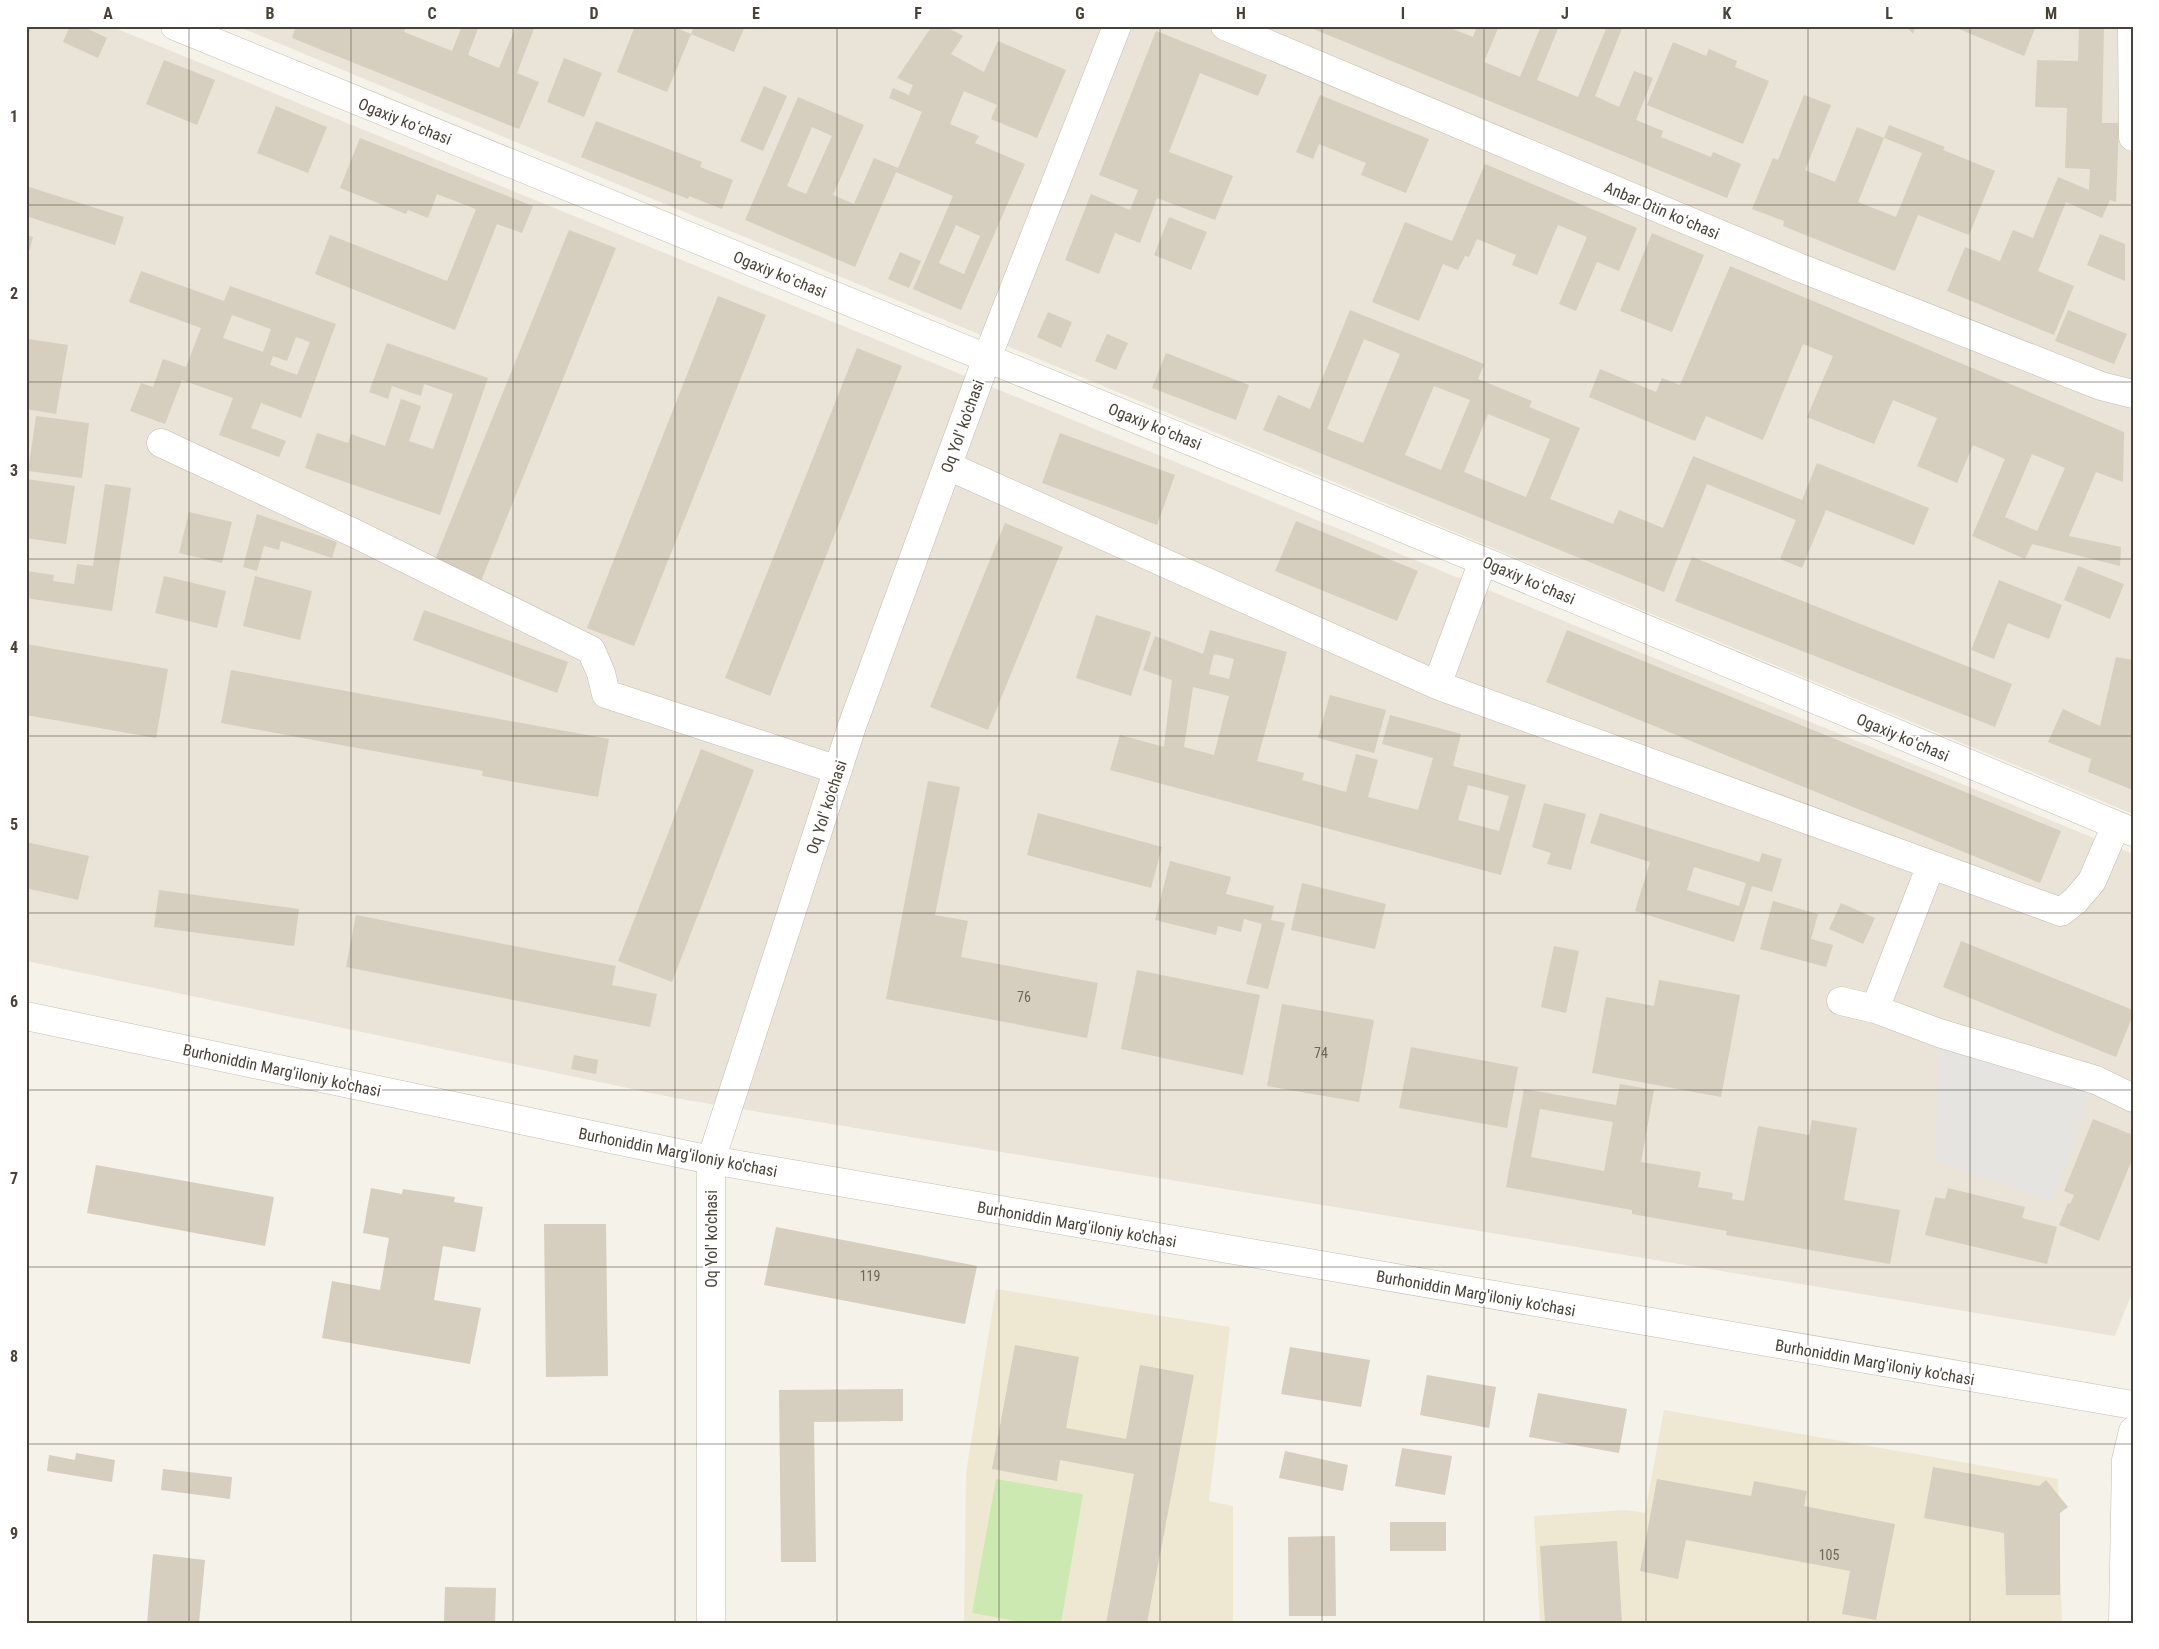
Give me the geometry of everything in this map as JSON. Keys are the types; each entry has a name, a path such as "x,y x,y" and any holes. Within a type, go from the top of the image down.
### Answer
{"street":[{"name":"Ogaxiy koʻchasi","path":"175,26 1483,561 2124,829"},
{"name":"Oq Yol' ko'chasi","path":"711,1623 710,1160 838,770 987,358 1117,26"},
{"name":"Anbar Otin koʻchasi","path":"1225,26 1798,267 2101,386 2133,394"},
{"path":"2132,26 2133,137"},
{"path":"161,442 356,534 591,650 601,673 606,694 838,770"},
{"path":"948,466 1437,685 2061,912 2075,901 2092,881 2124,829"},
{"path":"1437,685 1483,561"},
{"path":"1874,1009 1931,865"},
{"path":"1841,1001 1874,1009 1938,1033 2096,1080 2133,1098"},
{"name":"Burhoniddin Marg'iloniy ko'chasi","path":"26,1016 710,1160 2133,1405"},
{"path":"2123,1623 2126,1460 2133,1431"}],"shaded area":[{"path":"26,26 110,26 2133,854 2133,1290 2115,1336 675,1098 26,961"},
{"path":"237,26 2133,26 2133,814"},
{"path":"1939,1033 2096,1080 2053,1202 1935,1161"},
{"path":"996,1289 1230,1327 1209,1501 1233,1506 1233,1623 964,1623 966,1473"},
{"path":"1664,1410 2058,1479 2062,1623 1540,1623 1534,1516 1627,1510 1645,1513"}],"green space":[{"path":"996,1479 1083,1494 1061,1623 1028,1623 972,1613"}],"building":[{"path":"26,26 32,26 26,40"},
{"path":"70,26 82,26 107,38 98,58 63,42"},
{"path":"296,26 406,26 404,32 452,51 462,26 479,26 468,55 499,68 516,26 535,26 517,73 539,82 519,129 292,38"},
{"path":"635,26 672,26 691,34 667,92 617,72"},
{"path":"694,26 745,26 734,52 691,34"},
{"path":"932,26 945,26 963,36 951,54 984,72 998,41 1066,70 1037,138 991,119 997,105 964,91 950,124 979,136 975,143 1025,164 961,310 913,289 953,196 896,172 855,267 745,220 798,97 864,125 833,195 854,204 874,158 898,168 922,112 889,98 893,88 909,95 913,85 897,78","holes":["812,127 832,136 806,194 787,186","956,225 980,236 964,274 939,263"]},
{"path":"1306,26 1446,26 1473,37 1477,26 1499,26 1484,62 1520,77 1541,26 1559,26 1537,80 1578,97 1607,26 1623,26 1595,96 1619,107 1634,71 1653,78 1636,120 1663,131 1661,137 1711,157 1713,152 1741,164 1727,198"},
{"path":"1906,26 1916,26 1913,34"},
{"path":"1960,26 2036,26 2024,56 1959,29"},
{"path":"2079,26 2104,26 2102,123 2119,123 2116,202 2110,200 2102,218 2066,202 2038,271 2074,286 2054,335 1947,291 1965,247 2000,261 2013,230 2033,238 2058,177 2089,190 2090,169 2065,168 2067,108 2035,107 2037,60 2078,61"},
{"path":"1156,31 1267,75 1258,96 1200,73 1169,152 1233,176 1215,220 1157,198 1140,243 1115,233 1099,274 1065,260 1091,194 1130,210 1138,190 1099,175"},
{"path":"1673,42 1706,56 1709,49 1737,61 1735,67 1769,81 1743,144 1647,105"},
{"path":"564,58 602,73 584,117 547,102"},
{"path":"164,60 215,80 197,125 146,104"},
{"path":"764,86 787,96 763,151 740,141"},
{"path":"1320,95 1429,139 1406,193 1361,175 1366,163 1319,144 1313,159 1296,152"},
{"path":"1804,95 1831,105 1805,170 1835,182 1857,127 1884,138 1889,125 1945,147 1943,150 1995,171 1969,235 1918,215 1895,271 1783,226 1784,221 1752,209 1773,158 1778,160","holes":["1884,138 1922,153 1896,217 1858,202"]},
{"path":"276,106 327,127 308,173 257,153"},
{"path":"596,121 702,162 700,167 733,180 722,209 689,196 688,199 581,157"},
{"path":"360,138 533,206 522,233 497,224 455,330 315,274 330,235 447,281 476,209 437,194 428,218 408,210 406,214 340,188"},
{"path":"1485,164 1637,228 1619,271 1597,262 1576,311 1559,304 1587,237 1558,225 1537,275 1512,265 1516,255 1477,239 1469,257 1465,256 1458,270 1443,264 1419,321 1372,302 1405,222 1452,241"},
{"path":"26,186 124,217 115,245 26,216"},
{"path":"1169,217 1207,232 1191,270 1154,255"},
{"path":"569,230 616,248 481,581 434,562"},
{"path":"1652,233 1704,255 1672,332 1620,311"},
{"path":"2100,234 2125,244 2125,281 2087,265"},
{"path":"26,235 33,237 27,259 26,259"},
{"path":"900,252 921,261 909,288 888,279"},
{"path":"1730,266 2124,432 2123,482 2096,472 2069,536 2121,547 2120,566 2032,544 2025,559 1972,536 2005,459 1973,445 1957,483 1917,466 1937,418 1893,400 1874,444 1807,417 1833,356 1803,344 1763,440 1706,416 1695,441 1589,397 1600,369 1656,392 1662,378 1680,385","holes":["2032,454 2065,468 2037,531 2005,517"]},
{"path":"141,271 224,301 230,286 336,324 301,418 261,403 251,428 286,441 279,457 219,435 233,398 182,380 165,424 130,411 141,383 153,387 163,359 186,367 201,328 129,302","holes":["232,315 271,329 263,352 223,338","296,337 310,342 297,375 270,365 273,356 287,361"]},
{"path":"718,296 766,315 634,646 587,628"},
{"path":"1350,310 1484,364 1478,379 1532,401 1529,407 1580,428 1550,499 1613,524 1619,510 1663,528 1693,456 1802,500 1817,463 1929,508 1914,545 1826,510 1802,568 1780,559 1796,520 1707,484 1664,592 1263,430 1278,395 1310,409","holes":["1364,339 1400,354 1363,443 1327,429","1434,386 1470,400 1441,470 1405,455","1488,414 1550,439 1526,497 1464,472"]},
{"path":"2068,310 2127,334 2114,364 2055,341"},
{"path":"1048,312 1072,322 1061,348 1037,337"},
{"path":"1107,334 1128,343 1116,370 1095,361"},
{"path":"28,339 68,345 56,414 26,409"},
{"path":"387,343 488,378 440,515 305,468 317,433 348,443 351,434 385,446 401,399 421,406 409,441 433,449 453,394 424,384 421,396 392,386 388,399 369,392"},
{"path":"857,348 902,366 770,696 725,678"},
{"path":"1166,353 1249,385 1236,420 1152,388"},
{"path":"36,416 89,423 82,478 28,471"},
{"path":"1060,433 1175,475 1157,525 1042,483"},
{"path":"26,479 75,486 66,544 26,538"},
{"path":"105,484 131,488 112,611 26,598 26,571 54,575 53,581 74,584 77,564 93,566"},
{"path":"189,512 232,522 222,563 179,553"},
{"path":"257,514 337,542 332,558 281,541 279,550 264,546 257,571 243,567"},
{"path":"1296,521 1418,571 1397,621 1275,571"},
{"path":"1005,523 1063,547 988,730 930,707"},
{"path":"1692,557 2012,684 1995,727 1675,601"},
{"path":"2078,566 2124,584 2110,619 2064,600"},
{"path":"164,576 226,591 217,628 155,613"},
{"path":"255,576 312,591 300,640 243,626"},
{"path":"1999,580 2062,605 2049,639 2008,623 1994,659 1971,650"},
{"path":"424,610 568,662 557,693 413,640"},
{"path":"1096,615 1151,632 1131,696 1076,678"},
{"path":"1210,630 1287,652 1257,761 1304,773 1302,780 1346,792 1356,754 1378,760 1368,797 1418,810 1433,758 1382,744 1390,715 1461,734 1453,766 1526,785 1501,875 1110,770 1120,735 1164,747 1172,680 1143,670 1155,636 1203,654","holes":["1214,654 1234,659 1229,679 1209,674","1193,687 1229,696 1214,755 1184,747","1468,785 1509,796 1499,831 1458,820"]},
{"path":"1567,630 2061,831 2040,883 1546,682"},
{"path":"26,644 168,669 156,738 26,715"},
{"path":"2116,657 2133,660 2131,726 2133,727 2133,790 2088,772 2091,759 2048,742 2063,709 2100,726"},
{"path":"231,670 609,739 598,797 482,776 483,771 221,723"},
{"path":"1330,695 1386,710 1374,753 1318,738"},
{"path":"701,749 754,770 672,982 618,961"},
{"path":"928,781 960,787 935,915 968,921 961,957 1098,983 1087,1038 886,999"},
{"path":"1544,803 1586,814 1571,870 1547,864 1551,853 1532,847"},
{"path":"1038,813 1162,847 1151,888 1027,855"},
{"path":"1600,813 1759,862 1762,853 1782,859 1772,892 1752,886 1734,942 1635,911 1650,862 1590,843","holes":["1694,867 1746,883 1739,906 1687,890"]},
{"path":"26,842 89,856 78,900 26,888"},
{"path":"1170,861 1231,877 1226,894 1274,906 1271,920 1285,923 1268,989 1246,984 1262,924 1244,919 1241,932 1218,926 1216,935 1155,920"},
{"path":"1302,883 1386,904 1375,949 1291,930"},
{"path":"159,890 299,909 294,946 154,927"},
{"path":"1773,901 1818,914 1811,939 1833,945 1826,967 1760,949"},
{"path":"1841,903 1875,918 1863,944 1829,929"},
{"path":"356,915 616,966 612,985 657,994 650,1027 346,967"},
{"path":"1961,941 2133,1010 2133,1015 2116,1057 1943,987"},
{"path":"1554,946 1579,951 1566,1013 1541,1007"},
{"path":"1137,970 1260,995 1243,1075 1121,1049"},
{"path":"1659,980 1740,995 1721,1097 1592,1073 1606,997 1654,1006"},
{"path":"1282,1004 1374,1020 1359,1102 1267,1086"},
{"path":"1411,1047 1518,1067 1507,1128 1399,1108"},
{"path":"574,1055 598,1060 596,1074 571,1069"},
{"path":"1620,1084 1654,1090 1641,1162 1701,1172 1698,1187 1733,1193 1732,1199 1744,1201 1758,1126 1809,1135 1812,1120 1857,1128 1844,1200 1900,1210 1890,1264 1726,1235 1727,1231 1632,1214 1632,1210 1506,1187 1524,1089 1616,1105","holes":["1540,1109 1613,1122 1604,1171 1531,1157"]},
{"path":"2093,1119 2133,1135 2133,1157 2099,1241 2059,1225 2068,1203 2070,1204 2074,1195 2064,1191"},
{"path":"96,1165 274,1197 265,1246 87,1213"},
{"path":"371,1188 402,1194 403,1189 455,1197 454,1202 483,1207 475,1252 443,1246 434,1300 481,1308 470,1364 322,1338 332,1281 380,1290 389,1238 363,1233"},
{"path":"1948,1188 2025,1207 2022,1218 2057,1227 2047,1264 1925,1235 1935,1197 1945,1199"},
{"path":"544,1224 606,1224 608,1376 546,1377"},
{"path":"776,1227 977,1266 965,1324 764,1285"},
{"path":"1015,1345 1079,1357 1066,1428 1126,1439 1140,1365 1194,1375 1147,1623 1106,1623 1134,1474 1060,1460 1057,1481 992,1469"},
{"path":"1290,1347 1370,1360 1361,1407 1281,1394"},
{"path":"1427,1375 1496,1387 1489,1428 1420,1415"},
{"path":"903,1389 903,1421 814,1422 816,1562 781,1562 779,1390"},
{"path":"1538,1393 1627,1409 1619,1453 1529,1437"},
{"path":"1402,1448 1452,1456 1445,1495 1395,1486"},
{"path":"1285,1451 1348,1465 1343,1491 1279,1478"},
{"path":"76,1453 115,1460 112,1482 47,1471 49,1455 75,1460"},
{"path":"1933,1467 2039,1486 2046,1480 2068,1507 2060,1513 2060,1595 2006,1595 2004,1533 1924,1518"},
{"path":"163,1469 232,1477 230,1499 161,1490"},
{"path":"1657,1479 1751,1496 1754,1481 1807,1491 1804,1506 1895,1524 1876,1620 1842,1614 1850,1571 1686,1540 1678,1579 1640,1571"},
{"path":"1390,1522 1446,1522 1446,1551 1390,1551"},
{"path":"1335,1536 1336,1616 1289,1616 1288,1537"},
{"path":"1617,1541 1622,1623 1545,1623 1540,1546"},
{"path":"153,1554 205,1560 199,1623 147,1623"},
{"path":"445,1587 496,1588 495,1623 444,1623"}]}
